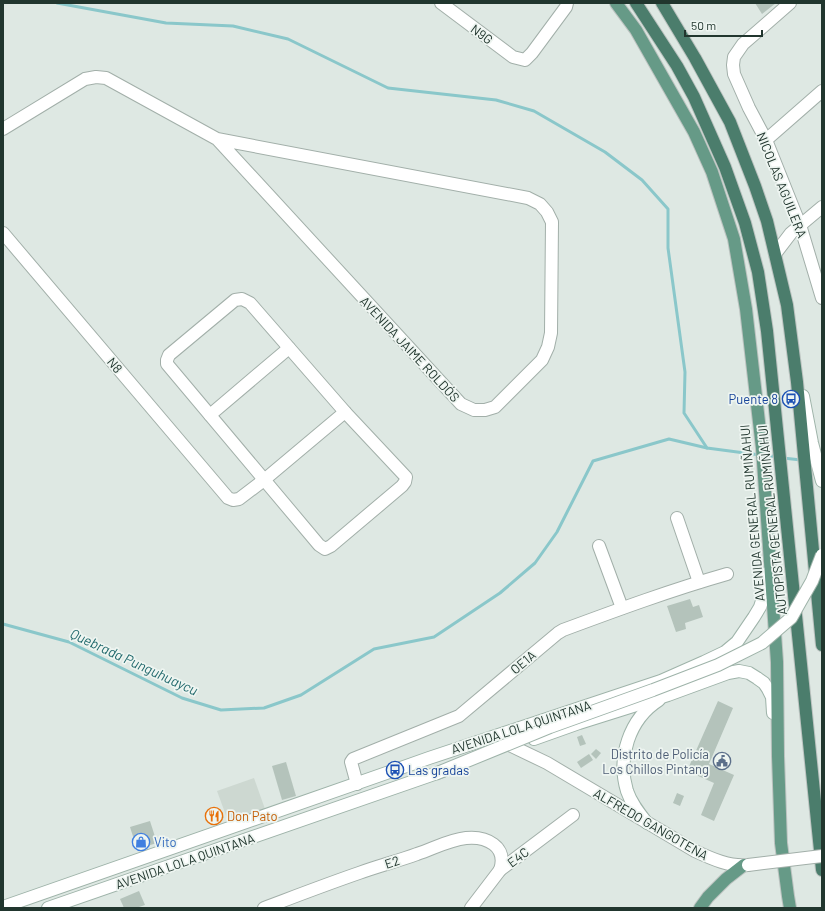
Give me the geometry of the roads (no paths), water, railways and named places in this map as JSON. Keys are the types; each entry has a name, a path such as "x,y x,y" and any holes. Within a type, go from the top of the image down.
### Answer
{"highway":[{"name":"AUTOPISTA GENERAL RUMIÑAHUI","path":"636,3 677,66 694,97 725,167 745,223 758,272 767,331 822,870"},
{"path":"662,3 695,58 730,122 758,193 767,221 787,306 800,402 804,460 820,606 822,645"}],"main road":[{"name":"AVENIDA GENERAL RUMIÑAHUI","path":"616,3 636,30 694,132 712,172 734,239 746,309 763,454 777,662 781,843 790,908"},
{"path":"700,908 708,897 726,879 746,865"}],"street":[{"name":"N9G","path":"441,3 513,57 525,60 566,7 567,3"},
{"name":"NICOLAS AGUILERA","path":"790,3 742,44 734,57 733,65 734,74 749,108 766,140 800,225 822,298"},
{"name":"AVENIDA JAIME ROLDÓS","path":"3,129 85,78 106,78 217,139 528,198 540,204 547,212 552,222 551,332 548,347 542,360 495,407 485,410 474,410 461,404 217,139"},
{"path":"766,140 822,91"},
{"path":"775,254 791,233 822,208"},
{"name":"N8","path":"3,233 228,498 233,500 239,499 264,480"},
{"path":"242,299 250,302 289,348 345,412 406,477 406,482 402,486 331,546 325,549 319,545 264,480 167,364 166,360 169,355 235,300 242,299"},
{"path":"210,414 289,348"},
{"path":"793,349 812,443 822,481"},
{"path":"264,480 345,412"},
{"name":"AVENIDA LOLA QUINTANA","path":"3,907 428,758 660,681 725,652 737,642 760,607 768,582 765,478"},
{"path":"677,518 699,582"},
{"path":"599,546 622,608"},
{"name":"AVENIDA LOLA QUINTANA","path":"435,774 550,726 646,693 718,666 762,643 791,618 812,581 822,555"},
{"name":"OE1A","path":"357,784 352,762 353,759 459,716 563,630 622,608 727,574"},
{"name":"AVENIDA LOLA QUINTANA","path":"48,908 579,723 668,695 728,673 739,671 749,673 757,678 768,689 772,697 778,756"},
{"path":"647,823 633,804 627,792 623,769 624,756 631,731 638,720 646,710 668,695"},
{"name":"ALFREDO GANGOTENA","path":"492,737 514,746 547,763 695,851 713,859 728,864 746,865 822,856"},
{"name":"E4C","path":"471,908 500,870 573,815"},
{"name":"E2","path":"264,908 359,873 418,854 449,842 465,838 486,840 499,849 502,865 500,870"},
{"path":"3,901 19,902"}],"waterway":[{"path":"57,3 166,23 233,26 288,39 388,88 496,100 534,111 605,152 642,180 668,209 668,248 685,372 684,413 707,448"},
{"name":"Quebrada Punguhuaycu","path":"3,624 69,642 182,698 221,710 264,708 301,695 374,649 434,637 500,593 535,563 557,532 593,461 669,439 707,448 760,455"},
{"name":"Quebrada Punguhuaycu","path":"765,455 778,457"},
{"name":"Quebrada Punguhuaycu","path":"783,458 801,460"}],"place":[{"name":"Puente 8","path":"791,399"},
{"name":"Distrito de Policía Los Chillos Pintang","path":"722,761"},
{"name":"Las gradas","path":"395,770"},
{"name":"Don Pato","path":"214,816"},
{"name":"Vito","path":"141,842"}]}
